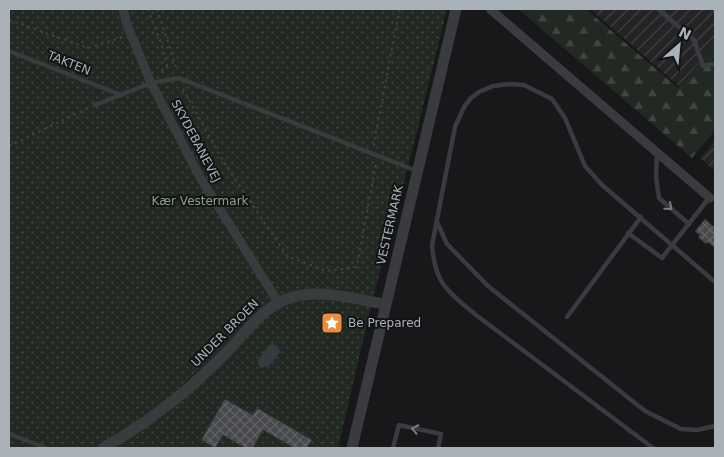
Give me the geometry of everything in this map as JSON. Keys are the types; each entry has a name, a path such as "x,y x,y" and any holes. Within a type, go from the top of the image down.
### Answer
{"street":[{"name":"SKYDEBANEVEJ","path":"123,9 151,83 201,179 278,302"},
{"name":"VESTERMARK","path":"352,448 456,9"},
{"path":"490,9 710,198"},
{"name":"UNDER BROEN","path":"103,448 139,427 190,387 225,354 259,316 278,302 302,295 320,295 385,304"}],"lane":[{"path":"658,9 694,40 703,66 715,64"},
{"name":"TAKTEN","path":"9,51 121,95"},
{"path":"95,105 151,83 179,78 417,170"},
{"path":"653,448 476,314 452,294 439,278 434,264 432,245 455,127 464,107 479,92 493,86 510,84 524,85 552,99 565,118 585,166 602,185 715,282"},
{"path":"657,152 656,177 659,198 688,224"},
{"path":"628,233 662,258 710,198"},
{"path":"566,317 641,217"},
{"path":"437,221 448,244 488,286 645,410 681,429 697,430 715,426"},
{"path":"393,448 399,425 441,434 438,448"},
{"path":"9,434 46,448"}],"path":[{"path":"148,9 167,65 151,83"},
{"path":"157,9 183,89 223,160 287,256 326,270 352,268 357,266 359,260 376,161 374,154 375,136 400,9"},
{"path":"9,20 88,48 131,34"},
{"path":"9,146 95,105"}],"shaded area":[{"path":"590,9 715,9 715,45 679,86"},
{"path":"715,140 715,171 700,158"},
{"path":"270,344 279,348 280,352 269,366 261,368 258,360"}],"green space":[{"name":"Kær Vestermark","path":"9,9 447,9 372,302 338,448 9,448"},
{"path":"518,9 586,9 678,88 715,44 715,130 692,158"}],"building":[{"path":"705,219 715,228 715,248 708,242 706,244 698,237 700,235 695,231"},
{"path":"225,399 253,415 257,408 312,440 307,448 294,448 263,430 253,448 245,448 223,435 215,448 201,440"}],"place":[{"name":"Be Prepared","path":"332,323"}]}
